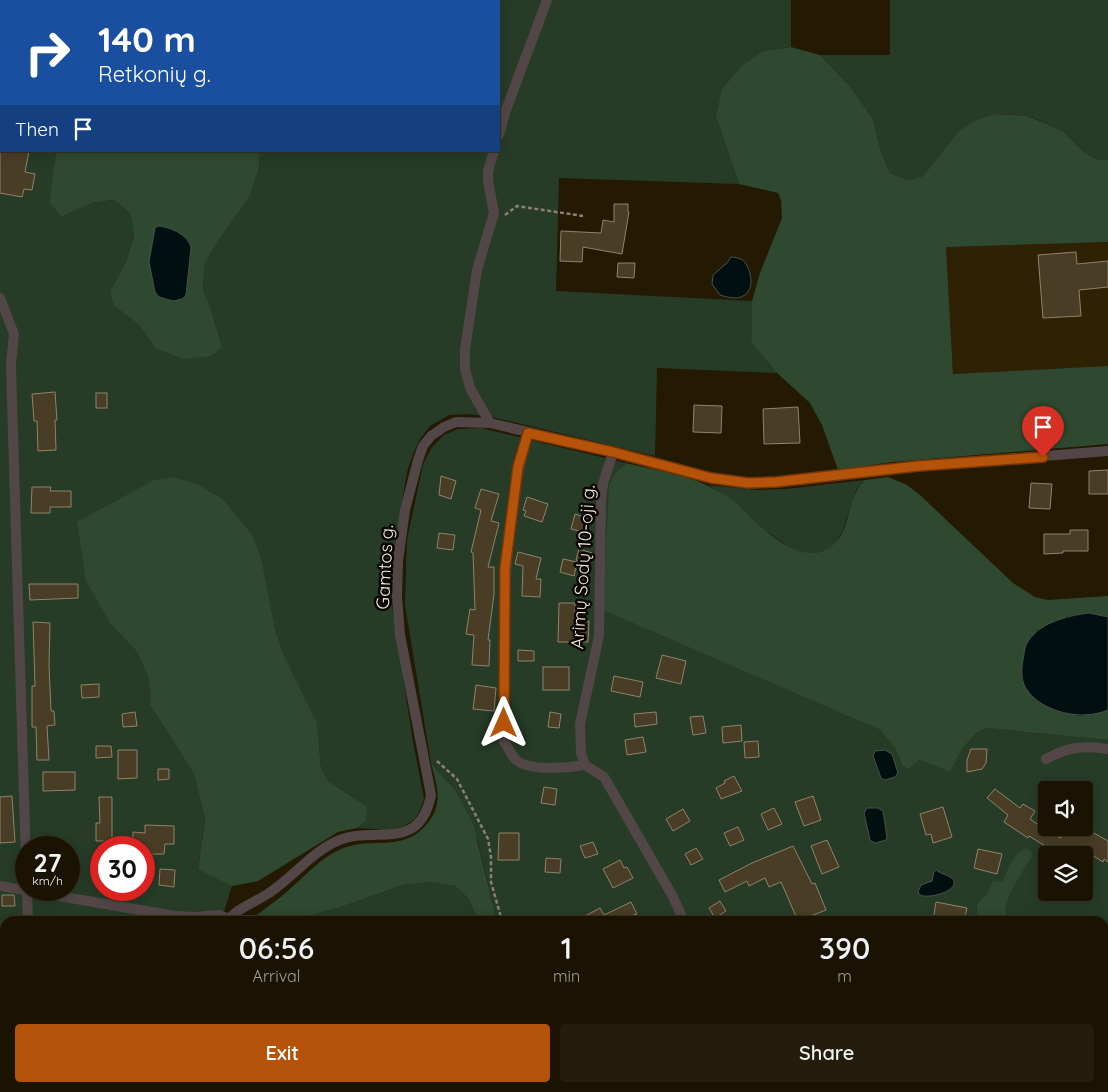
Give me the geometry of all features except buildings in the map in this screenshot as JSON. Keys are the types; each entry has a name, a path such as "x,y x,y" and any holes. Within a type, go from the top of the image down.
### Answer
{"street":[{"path":"500,132 506,110 547,0"},
{"path":"490,423 470,388 465,368 465,349 478,270 494,213 488,181 488,171 494,152"},
{"path":"0,298 14,334 11,364 25,836"},
{"name":"Gamtos g.","path":"234,916 270,893 314,856 335,842 356,835 393,834 411,830 422,820 429,808 431,795 399,625 397,596 398,561 405,510 418,460 423,446 431,436 444,427 456,422 490,423 613,452 711,478 748,483 776,482 918,466 1108,451"},
{"path":"528,433 518,467 505,568 504,742 515,759 527,766 570,768 585,766 604,777 672,895 682,916"},
{"name":"Arimų Sodų 10-oji g.","path":"585,766 581,753 580,724 599,636 601,501 603,484 613,452"},
{"path":"1046,759 1069,748 1108,749"},
{"path":"0,886 15,888"},
{"path":"80,899 175,916"},
{"path":"27,901 28,916"},
{"path":"208,916 221,916"}],"path":[{"path":"491,224 517,206 583,216"},
{"path":"423,749 457,780 488,839 491,857 491,882 501,916"}],"shaded area":[{"path":"158,226 178,232 190,243 186,295 182,299 173,301 159,297 155,292 149,262 155,228"},
{"path":"1108,242 1108,366 953,374 946,246"},
{"path":"731,257 743,260 748,268 751,279 750,289 743,296 737,298 720,295 712,284 713,275"},
{"path":"1089,613 1108,617 1108,710 1087,715 1064,713 1034,698 1025,687 1022,672 1024,651 1031,637 1045,626 1071,616"},
{"path":"885,750 892,754 898,773 895,777 885,780 881,778 873,756 875,751"},
{"path":"867,808 878,808 883,811 886,840 875,843 870,840 864,813"},
{"path":"936,870 953,879 954,885 941,894 920,895 918,892 921,885 932,881"}],"green space":[{"path":"500,0 791,0 791,47 763,51 716,117 739,184 559,178 556,291 752,301 751,342 777,373 657,368 655,456 492,417 468,414 449,415 430,426 420,439 413,454 407,472 392,562 391,599 413,742 424,798 415,819 404,826 391,830 357,828 366,821 345,794 329,782 321,768 317,722 283,653 275,628 268,594 222,498 198,484 174,477 112,626 137,652 149,679 150,705 194,774 205,820 198,869 232,886 223,916 0,916 0,152 56,152 49,202 61,217 92,203 114,200 130,213 134,233 126,262 110,291 113,305 140,326 155,348 222,347 211,309 203,290 205,263 259,167 260,152 500,152"},
{"path":"890,0 1108,0 1108,160 1098,160 1082,150 1063,131 1029,116 995,114 958,132 923,176 908,180 890,173 881,152 873,119 850,86 820,55 890,55"},
{"path":"791,47 820,55 850,86 873,119 881,152 890,173 908,180 923,176 958,132 975,121 995,114 1028,116 1063,131 1082,150 1098,160 1108,160 1108,242 946,247 953,374 1108,366 1108,444 892,462 838,470 822,425 810,403 777,373 751,342 752,301 760,273 782,218 781,200 778,193 739,184 716,117 722,89 743,65 763,51"},
{"path":"56,152 260,152 259,167 249,197 219,239 205,263 203,290 211,309 222,347 211,356 183,359 155,348 140,326 113,305 110,291 126,262 134,234 130,213 114,200 92,203 61,217 49,202"},
{"path":"481,428 626,463 615,473 604,610 880,730 895,748 902,765 919,760 950,772 969,741 980,731 987,728 1108,740 1108,916 496,916 478,842 456,791 431,763 405,605 407,540 423,464 432,447 444,435 458,429"},
{"path":"626,463 681,476 716,490 733,500 780,542 793,549 807,553 821,552 839,539 856,492 865,480 888,477 907,485 920,495 1013,583 1035,597 1048,600 1108,596 1108,617 1089,613 1068,616 1037,630 1026,646 1022,664 1022,680 1040,702 1060,712 1080,716 1108,710 1108,740 987,728 980,731 969,741 950,772 919,760 908,769 902,765 895,748 880,730 603,610 609,486 615,473"},
{"path":"174,477 198,484 222,498 252,535 261,558 275,628 283,653 317,722 321,768 329,782 367,807 366,821 357,828 338,832 258,881 232,886 198,869 205,820 194,774 150,705 149,679 137,652 112,626 86,581 77,522 154,480"},
{"path":"865,480 856,490 843,530 836,543 826,550 809,555 793,550 762,528 731,499 708,485 757,490 786,489"},
{"path":"431,763 456,791 473,824 496,916 476,916 469,899 455,886 430,882 403,885 341,907 308,916 256,916 332,853 351,846 407,839 418,833 427,824 436,809 437,787"},
{"path":"1027,848 1032,856 1009,896 1006,905 1006,916 977,916 977,904 987,894 993,881 1002,882 1015,857"},
{"path":"430,882 455,886 469,899 476,916 308,916 341,907 403,885"}],"route":[{"path":"504,723 505,568 518,467 528,433 613,452 711,478 748,483 776,482 918,466 1043,457"}]}
